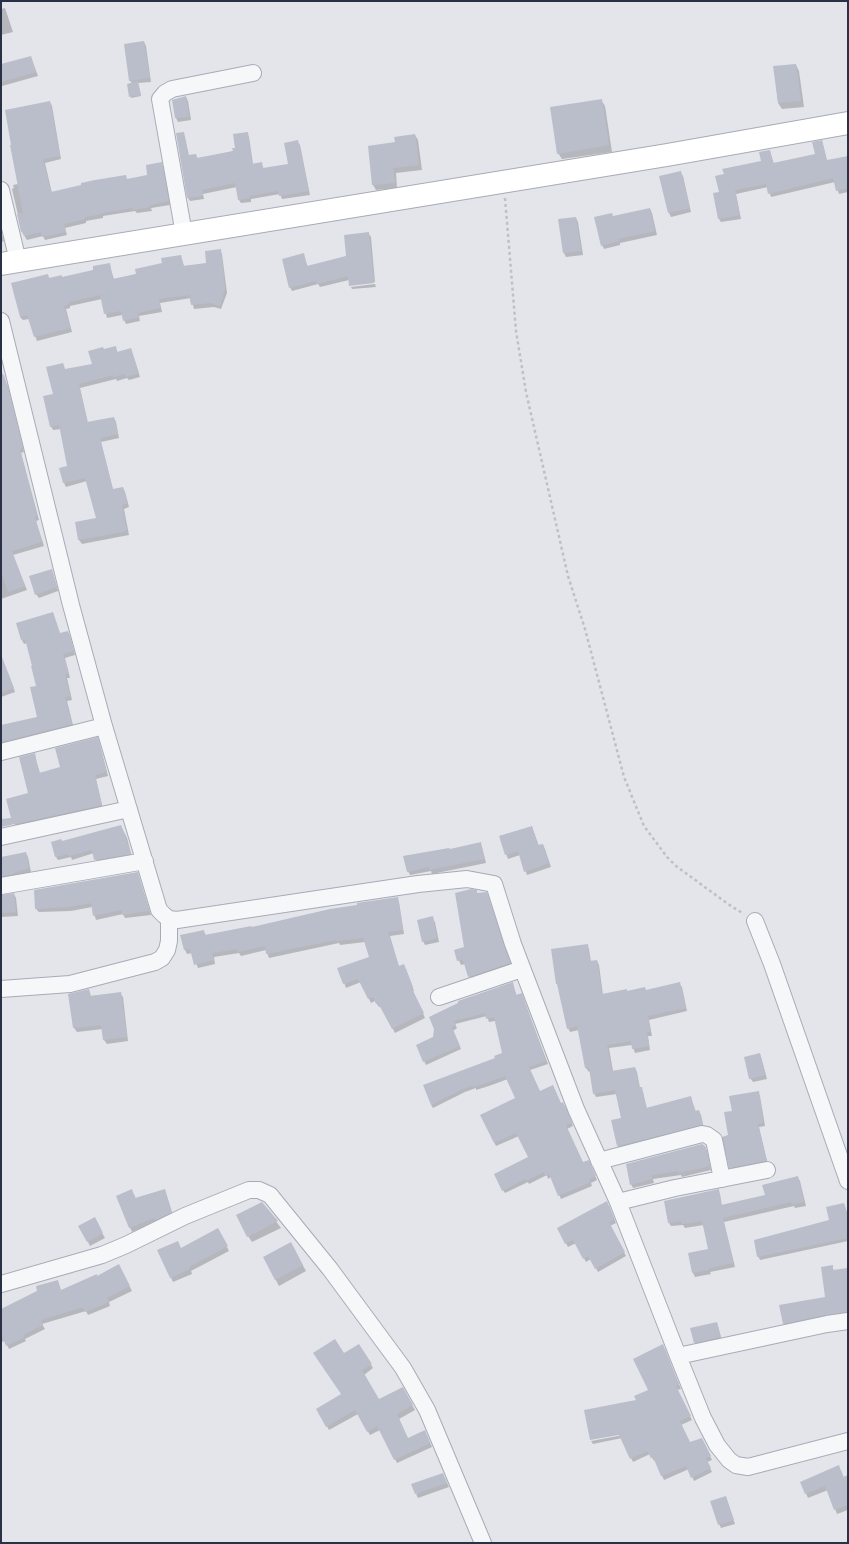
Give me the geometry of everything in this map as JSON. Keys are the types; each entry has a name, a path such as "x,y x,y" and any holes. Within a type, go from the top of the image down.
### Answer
{"main road":[{"path":"9,262 667,155 848,123"}],"street":[{"path":"184,234 160,99 165,93 172,89 253,73"},
{"path":"1,190 9,262"},
{"path":"1,321 71,605 104,726 160,910 169,919 177,920 418,884 467,879 494,884 522,969 568,1087 618,1202 678,1356 717,1445 729,1460 736,1465 748,1467 848,1441"},
{"path":"1,752 104,726"},
{"path":"1,837 129,809"},
{"path":"1,886 145,861"},
{"path":"1,990 70,984 155,962 162,958 169,941 169,919"},
{"path":"755,921 772,964 848,1181"},
{"path":"439,997 522,969"},
{"path":"599,1161 702,1134 710,1136 714,1140 722,1178"},
{"path":"618,1202 675,1188 767,1170"},
{"path":"1,1284 102,1255 185,1216 249,1190 259,1190 270,1195 330,1269 403,1368 427,1410 483,1543"},
{"path":"678,1356 827,1324 848,1321"}],"path":[{"path":"504,181 516,331 526,392 568,576 585,629 624,777 644,826 667,857 676,866 728,904 755,921"}],"building":[{"path":"144,41 150,78 129,81 124,44"},
{"path":"31,56 36,72 1,82 1,64"},
{"path":"796,64 801,101 778,103 773,66"},
{"path":"138,81 141,95 129,97 127,84"},
{"path":"186,96 189,117 175,118 172,100"},
{"path":"602,99 609,145 557,154 550,107"},
{"path":"50,101 60,156 43,159 51,192 95,180 126,175 127,179 147,175 146,165 162,162 169,201 150,205 150,207 133,210 133,208 85,217 85,219 64,224 66,232 42,237 41,232 24,236 23,232 21,232 17,214 23,213 5,110"},
{"path":"184,132 188,155 196,154 197,158 233,151 232,148 235,148 233,134 248,132 252,164 262,162 263,168 288,164 284,143 298,140 309,191 279,196 278,191 249,196 250,198 238,200 235,183 202,190 203,196 187,198 176,133"},
{"path":"415,134 419,165 393,168 395,183 372,185 368,146 395,142 394,137"},
{"path":"822,140 827,160 848,156 848,188 836,191 833,178 768,194 766,184 735,190 740,215 718,219 713,193 719,192 715,176 724,174 722,169 761,161 759,152 770,150 773,163 815,154 812,142"},
{"path":"681,171 690,208 668,213 659,176"},
{"path":"650,208 655,231 618,239 619,241 601,246 594,217 612,213 613,216"},
{"path":"576,217 581,251 563,253 558,219"},
{"path":"369,232 374,283 349,286 348,276 317,284 316,281 289,288 282,259 304,253 307,266 346,256 344,235"},
{"path":"221,249 225,288 220,306 211,303 191,305 189,295 159,299 160,308 138,313 139,317 123,321 121,311 104,314 100,295 69,302 69,304 64,306 70,328 34,337 27,315 20,317 11,283 48,274 49,278 62,275 62,277 93,270 93,266 110,263 113,279 136,274 135,269 162,263 161,258 181,255 183,266 206,263 205,251"},
{"path":"116,346 117,352 131,348 139,373 126,377 125,374 113,377 113,375 79,384 87,422 114,417 118,434 100,438 113,489 123,487 128,503 122,505 127,531 78,540 75,522 96,518 85,478 63,483 59,468 67,466 59,425 50,427 43,396 53,394 46,367 63,363 65,369 92,364 88,351 103,347 104,349"},
{"path":"1,375 4,375 23,448 20,449 42,542 12,551 25,586 8,592 1,571"},
{"path":"52,569 57,587 35,595 29,576"},
{"path":"53,612 60,633 68,631 74,651 63,654 69,673 65,674 70,696 65,697 72,724 1,742 1,725 37,717 30,687 36,686 32,666 25,639 21,640 16,623"},
{"path":"1,657 14,688 1,693"},
{"path":"98,737 107,772 95,775 102,805 1,827 1,819 11,818 6,799 28,793 19,757 35,753 39,773 60,767 55,748"},
{"path":"121,825 131,854 94,860 92,850 69,856 68,854 55,857 51,842 61,839 62,841"},
{"path":"532,826 538,845 543,844 549,863 524,872 518,851 505,855 499,836"},
{"path":"481,842 484,859 429,870 429,867 407,872 403,856 450,849"},
{"path":"26,852 29,868 13,874 1,876 1,857"},
{"path":"138,872 149,911 122,915 122,910 93,916 91,903 69,907 35,909 34,890"},
{"path":"471,889 477,890 477,893 487,892 510,963 468,977 463,960 457,961 454,950 464,947 455,893"},
{"path":"14,893 16,912 1,913 1,895"},
{"path":"398,897 403,930 388,932 399,966 404,964 413,987 411,987 424,1013 392,1029 378,1003 376,1004 373,997 368,999 358,979 343,984 337,968 369,957 363,938 336,940 266,954 265,946 238,952 237,949 212,953 214,960 194,965 190,949 184,950 180,935 204,930 205,935 252,927 330,909 357,905 357,903"},
{"path":"433,916 437,938 422,942 417,920"},
{"path":"588,944 590,961 597,960 602,994 645,987 646,990 680,982 686,1008 648,1016 650,1032 647,1032 649,1046 632,1049 631,1041 607,1045 612,1071 635,1067 639,1087 642,1087 646,1108 691,1096 695,1111 699,1110 703,1125 617,1146 611,1120 621,1118 615,1090 593,1094 589,1068 585,1068 577,1026 567,1029 556,984 551,949"},
{"path":"513,982 516,995 522,993 546,1061 529,1067 540,1091 553,1085 572,1122 566,1125 583,1162 589,1160 596,1176 589,1179 591,1182 558,1196 549,1174 546,1176 544,1172 526,1181 525,1179 502,1191 494,1174 528,1157 516,1133 494,1143 480,1115 515,1098 505,1076 473,1087 473,1085 431,1105 423,1085 495,1058 494,1056 502,1053 494,1017 486,1019 485,1013 454,1021 456,1025 452,1027 460,1046 423,1062 416,1045 433,1037 434,1029 429,1017 458,1003 458,1001"},
{"path":"89,989 90,996 121,992 127,1037 103,1040 101,1025 73,1028 68,994"},
{"path":"760,1053 766,1075 749,1079 744,1057"},
{"path":"759,1091 763,1123 758,1124 767,1161 729,1168 722,1137 728,1135 724,1112 732,1111 729,1096"},
{"path":"702,1144 705,1146 710,1166 679,1173 678,1171 652,1175 652,1179 630,1185 626,1164"},
{"path":"798,1176 804,1202 792,1205 791,1202 723,1218 733,1263 692,1273 688,1253 708,1249 702,1221 682,1224 681,1221 668,1223 664,1201 719,1189 721,1205 765,1195 762,1185"},
{"path":"132,1189 135,1198 165,1189 172,1212 155,1220 154,1218 129,1228 116,1196"},
{"path":"607,1201 614,1219 609,1222 625,1252 595,1269 588,1256 583,1259 573,1240 565,1244 557,1228"},
{"path":"262,1202 278,1221 247,1237 236,1215"},
{"path":"844,1203 848,1216 848,1238 757,1257 754,1240 829,1220 826,1207"},
{"path":"95,1217 103,1233 87,1242 78,1226"},
{"path":"218,1228 228,1246 189,1267 190,1269 170,1278 157,1250 178,1241 181,1248"},
{"path":"291,1242 303,1265 275,1280 263,1257"},
{"path":"119,1264 130,1286 107,1298 109,1302 85,1312 83,1307 41,1320 43,1325 23,1335 25,1337 6,1346 1,1334 1,1309 37,1291 36,1286 58,1280 61,1290 97,1274 97,1276"},
{"path":"833,1265 833,1270 848,1268 848,1312 783,1324 779,1305 825,1297 821,1267"},
{"path":"717,1322 721,1337 694,1343 690,1328"},
{"path":"335,1339 344,1353 359,1344 372,1364 362,1370 379,1399 403,1387 413,1405 397,1414 408,1438 425,1430 430,1443 394,1460 377,1426 367,1432 355,1410 326,1427 316,1409 341,1394 313,1353"},
{"path":"663,1344 679,1385 676,1386 691,1416 680,1421 690,1442 702,1438 711,1456 706,1458 711,1468 691,1478 686,1466 661,1476 653,1457 651,1458 647,1451 630,1459 619,1435 590,1440 584,1410 636,1400 634,1396 648,1390 633,1359"},
{"path":"839,1465 843,1477 848,1475 848,1505 834,1510 825,1486 805,1494 800,1482"},
{"path":"443,1473 447,1483 415,1494 411,1484"},
{"path":"726,1496 734,1520 718,1525 710,1501"}]}
